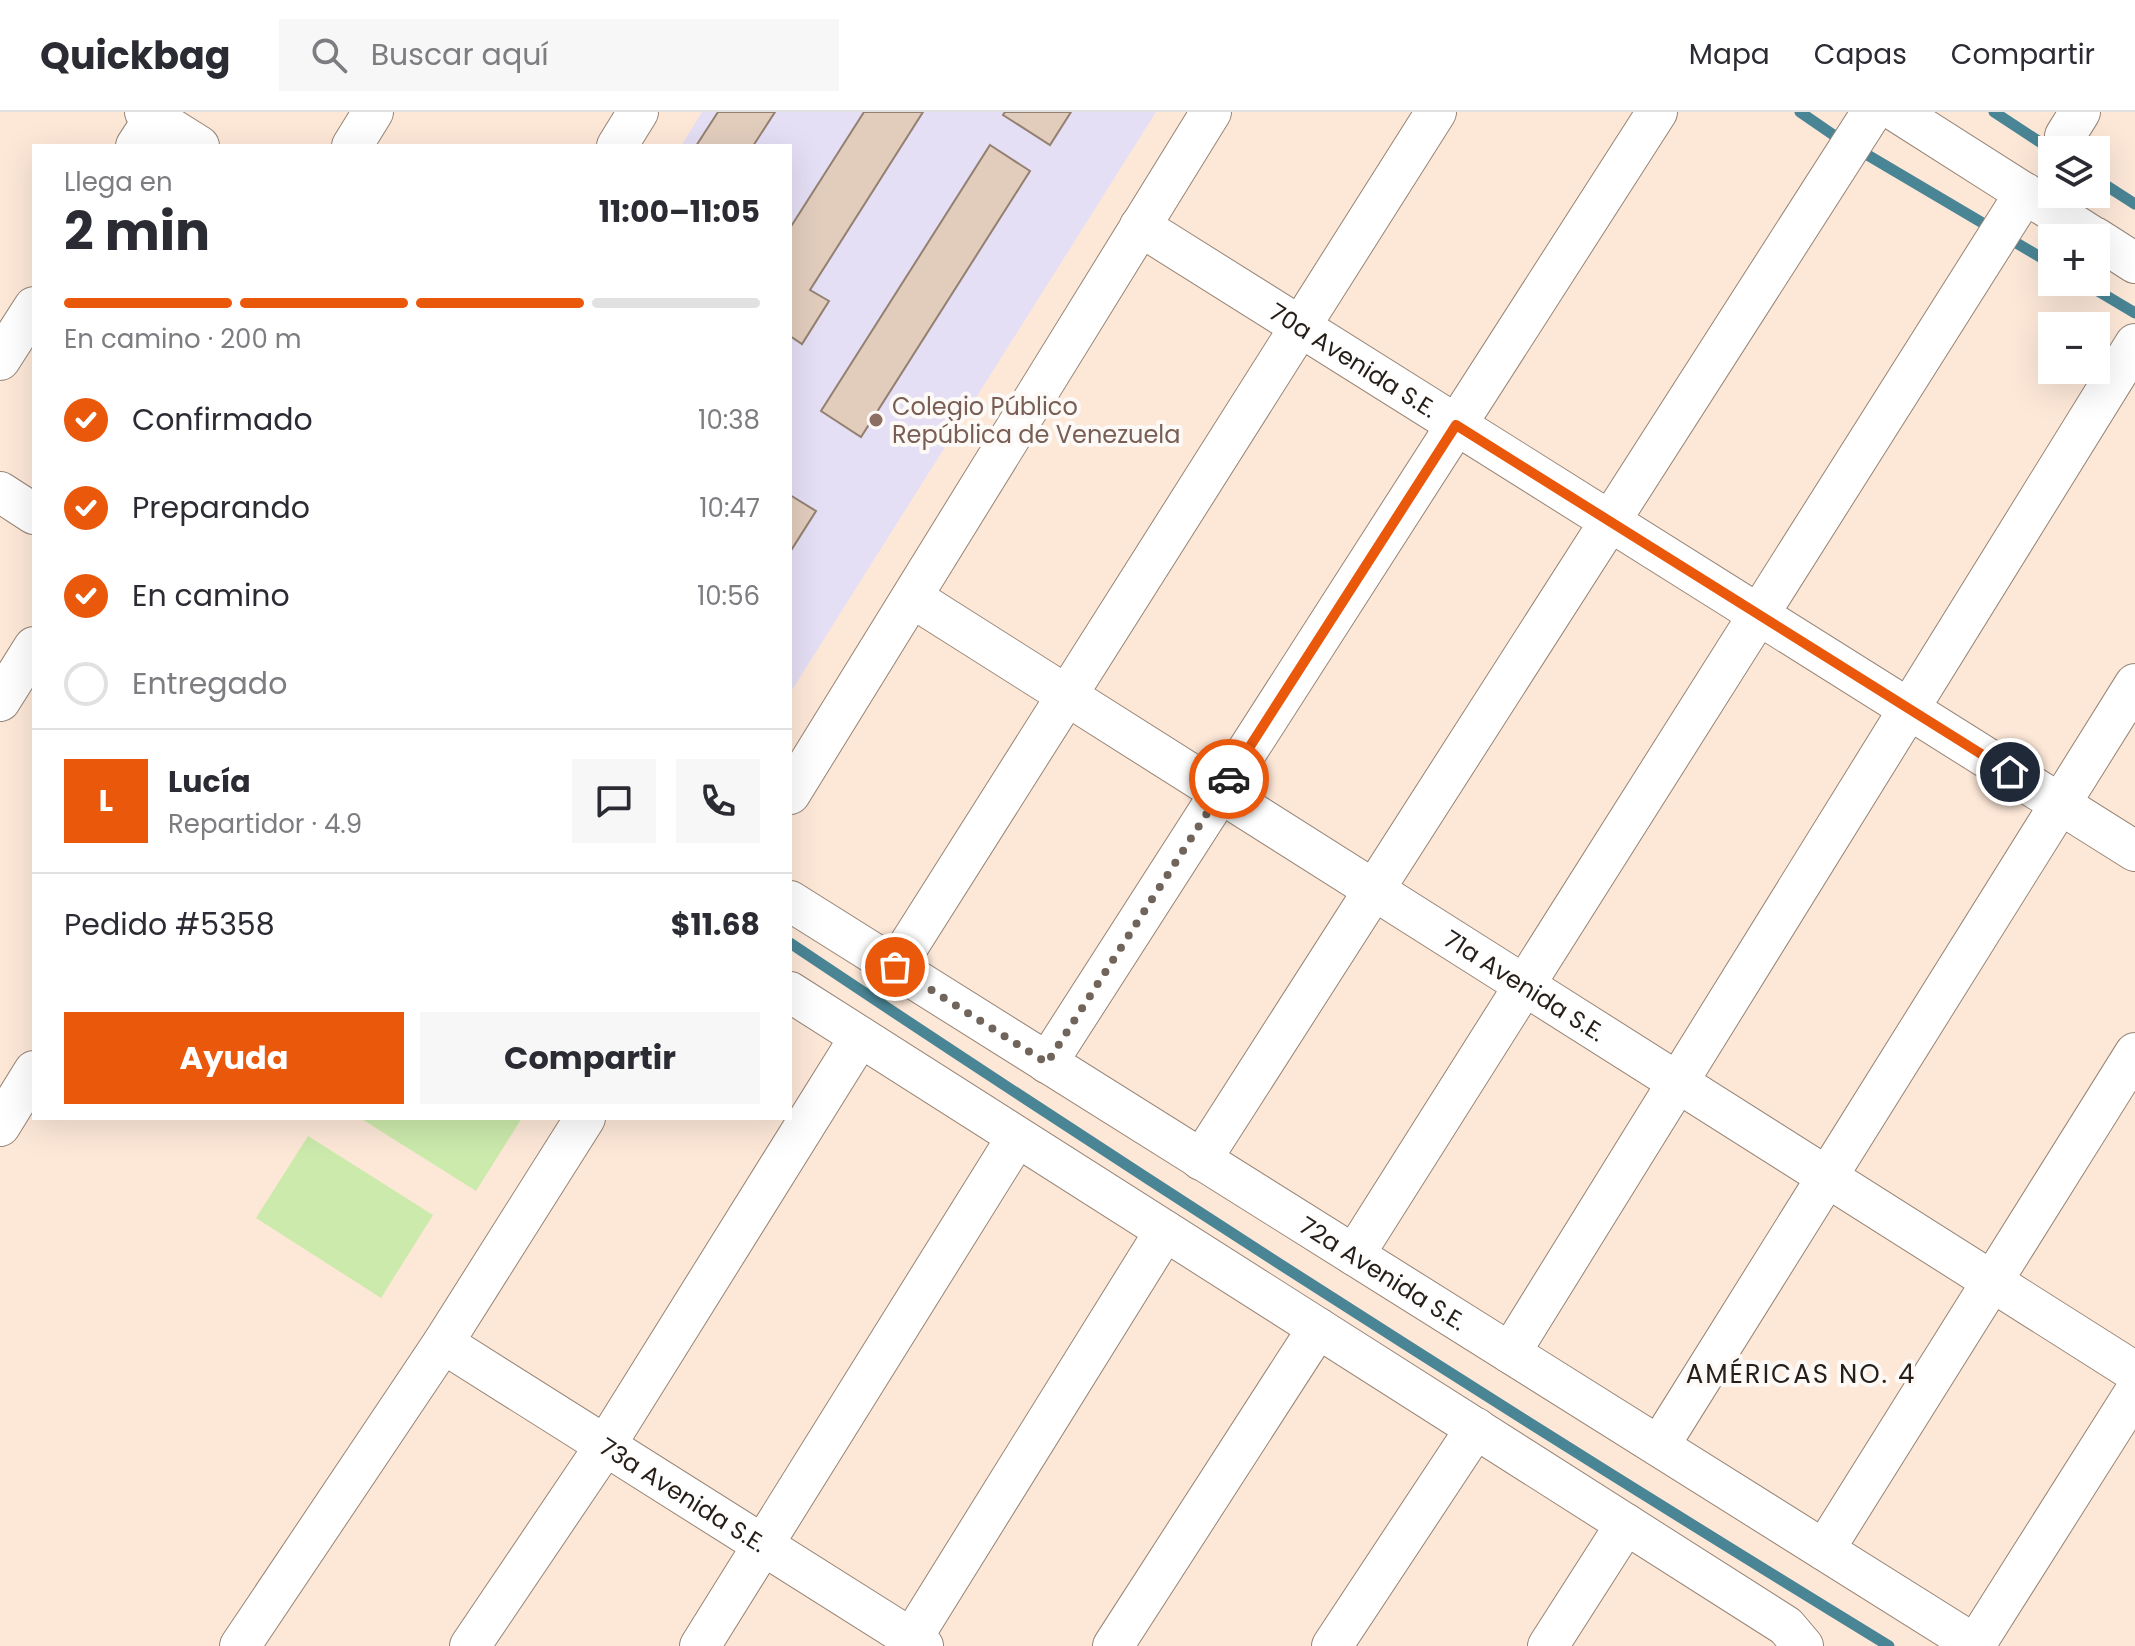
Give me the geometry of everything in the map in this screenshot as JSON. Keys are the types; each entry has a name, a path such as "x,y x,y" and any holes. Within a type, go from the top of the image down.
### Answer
{"street":[{"path":"353,144 373,112"},
{"path":"618,144 638,112"},
{"path":"792,791 1211,112"},
{"path":"895,967 1436,112"},
{"path":"1047,1063 1657,112"},
{"path":"1201,1160 1872,112"},
{"path":"1897,112 2074,224"},
{"path":"148,122 195,144"},
{"path":"1354,1255 2025,193"},
{"name":"70a Avenida S.E.","path":"1140,226 2135,851"},
{"path":"2110,247 2135,263"},
{"path":"0,360 32,310"},
{"path":"1510,1353 2135,344"},
{"path":"0,492 32,513"},
{"name":"71a Avenida S.E.","path":"913,598 2135,1372"},
{"path":"0,701 32,650"},
{"path":"1659,1446 2135,684"},
{"name":"72a Avenida S.E.","path":"792,902 1976,1645"},
{"path":"792,993 1626,1524 1787,1639"},
{"path":"470,1646 605,1446 860,1037"},
{"path":"1824,1550 2135,1053"},
{"path":"0,1126 32,1074"},
{"path":"240,1646 443,1343 584,1120"},
{"path":"700,1646 1017,1137"},
{"path":"914,1644 1165,1231"},
{"path":"1113,1646 1318,1328"},
{"name":"73a Avenida S.E.","path":"443,1343 914,1644"},
{"path":"1976,1645 2135,1392"},
{"path":"1332,1646 1476,1428"},
{"path":"1548,1646 1626,1524"}],"shaded area":[{"name":"Colegio Público República de Venezuela","path":"702,112 1156,112 792,690 792,144 682,144"}],"green space":[{"path":"363,1120 521,1120 476,1191"},
{"path":"308,1136 433,1215 381,1298 256,1218"}],"building":[{"path":"718,112 775,112 754,144 697,144"},
{"path":"864,112 923,112 810,290 829,301 802,344 792,337 792,225"},
{"path":"1005,112 1071,112 1050,145 1003,115"},
{"path":"990,145 1030,171 861,437 821,411"},
{"path":"792,496 816,511 792,549"}],"waterway":[{"path":"1800,112 2038,256"},
{"path":"1994,112 2038,141"},
{"path":"2110,188 2135,204"},
{"path":"2106,296 2135,313"},
{"path":"792,944 1336,1300 1889,1646"}],"way so far":[{"path":"895,967 1047,1063 1229,779"}],"place":[{"name":"Colegio Público República de Venezuela","path":"876,420"}],"district":[{"name":"AMÉRICAS NO. 4","path":"1801,1374"}],"route":[{"path":"1229,779 1456,425 2010,772"}]}
